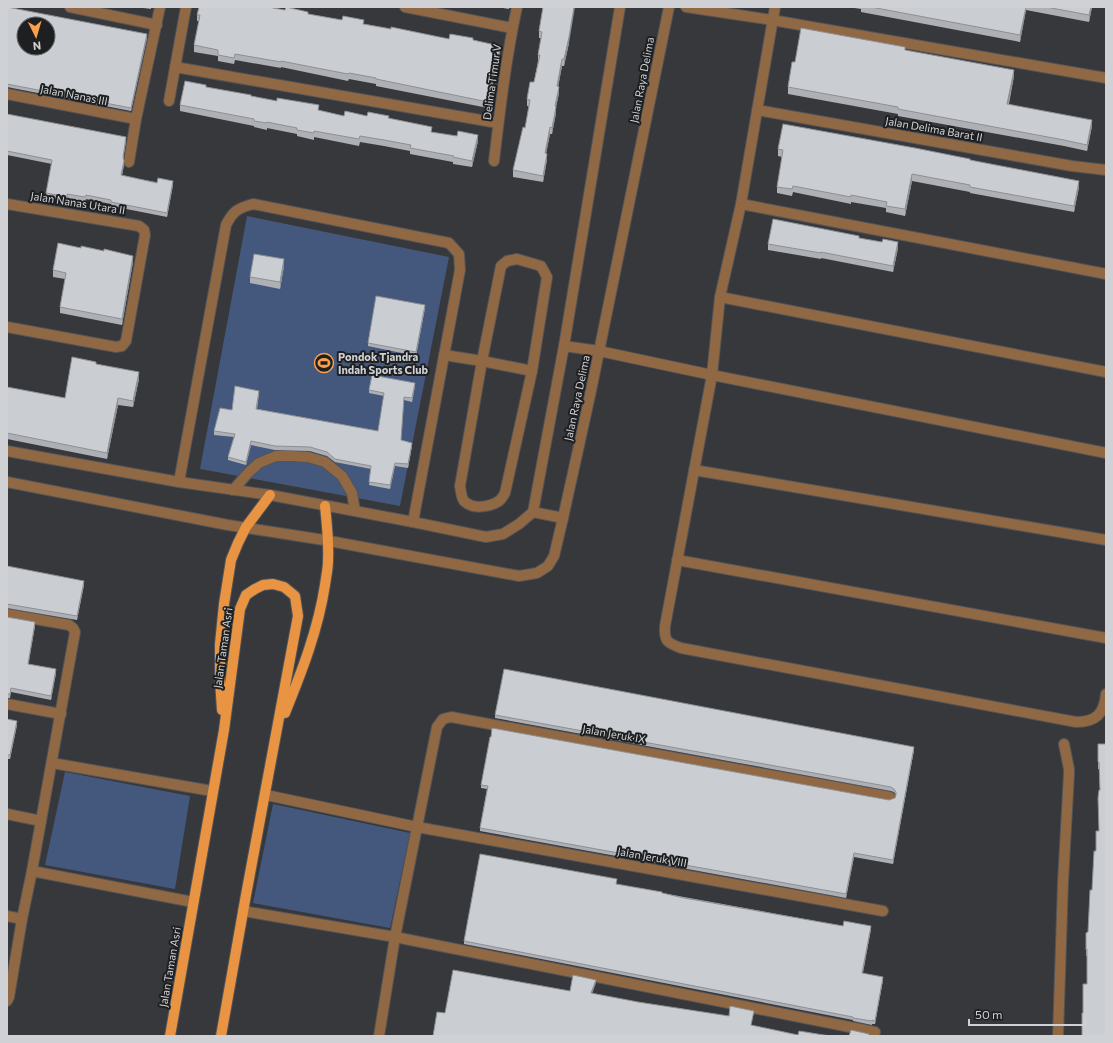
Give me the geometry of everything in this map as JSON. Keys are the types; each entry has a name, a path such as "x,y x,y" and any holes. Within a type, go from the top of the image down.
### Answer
{"main road":[{"path":"224,730 220,673 220,644 224,604 231,560 246,527 270,495"},
{"path":"277,736 307,656 317,625 324,591 328,562 322,505"},
{"name":"Jalan Taman Asri","path":"170,1036 212,791 224,730 240,610 246,595 263,585 273,584 284,587 295,596 298,616 221,1036"}],"street":[{"path":"70,7 157,25"},
{"path":"129,162 136,119 160,7"},
{"path":"168,101 186,7"},
{"path":"405,7 512,28"},
{"name":"Delima Timur V","path":"494,161 512,28 517,7"},
{"name":"Jalan Raya Delima","path":"533,512 564,346 620,7"},
{"name":"Jalan Raya Delima","path":"326,540 519,576 537,573 548,566 554,556 599,352 669,7"},
{"path":"686,7 772,20 1106,78"},
{"path":"775,7 741,204 720,297 712,375 665,626 664,634 666,640 669,644 681,648 1076,722 1092,720 1099,714 1105,704 1106,694"},
{"path":"175,67 498,123"},
{"name":"Jalan Nanas III","path":"7,94 136,119"},
{"name":"Jalan Delima Barat II","path":"757,110 1072,166 1106,170"},
{"name":"Jalan Nanas Utara II","path":"7,204 139,226 144,230 145,235 126,342 122,346 116,347 7,327"},
{"path":"180,482 226,225 230,216 236,211 244,206 254,204 449,243 459,254 460,270 413,522"},
{"path":"741,204 1106,274"},
{"path":"517,259 541,266 547,277 532,371 505,493 499,501 483,507 473,507 464,501 460,486 482,361 501,266 507,261 517,259"},
{"path":"720,297 1106,372"},
{"path":"564,346 1106,453"},
{"path":"444,355 532,371"},
{"path":"7,451 180,482 270,495 486,537 503,534 519,524 533,512 563,518"},
{"path":"232,490 260,463 276,456 308,458 325,462 342,476 352,493 355,511"},
{"path":"694,470 1106,540"},
{"path":"7,482 228,525 326,540"},
{"path":"678,560 1106,638"},
{"path":"7,614 69,625 73,628 74,632 61,714 22,919 9,997 7,1001"},
{"path":"7,704 61,714"},
{"name":"Jalan Jeruk IX","path":"379,1036 395,937 437,727 443,719 451,717 890,797"},
{"path":"1058,1036 1063,882 1069,774 1064,744"},
{"path":"52,763 212,791"},
{"name":"Jalan Jeruk VIII","path":"266,795 417,827 883,911"},
{"path":"7,814 41,821"},
{"path":"32,871 193,902"},
{"path":"244,911 395,937 875,1032"},
{"path":"7,916 22,919"}],"shaded area":[{"name":"Pondok Tjandra Indah Sports Club","path":"247,216 449,257 400,506 200,469"},
{"path":"65,772 190,796 175,889 45,865"},
{"path":"273,804 410,833 390,928 253,903"}],"building":[{"path":"7,7 54,16 16,16 16,56 56,56 56,16 147,34 131,108 7,84"},
{"path":"199,7 268,7 285,10 286,7 308,12 308,14 342,20 343,16 364,20 363,24 391,29 391,27 449,39 450,34 473,38 473,40 500,46 496,71 494,71 488,102 376,78 281,61 235,54 234,58 218,55 218,50 194,45 200,15 197,15"},
{"path":"543,7 574,7 569,37 564,59 562,59 557,86 559,87 556,107 545,153 547,154 543,176 513,170 523,127 525,128 530,100 527,99 530,82 534,82 540,55 538,55 542,32 539,31"},
{"path":"871,7 1026,7 1020,35"},
{"path":"1046,7 1091,7 1089,15"},
{"path":"801,28 905,47 905,50 1014,70 1007,104 1092,120 1087,145 898,109 898,107 788,87 792,62 795,62"},
{"path":"185,81 206,85 206,87 277,101 277,98 319,105 318,110 344,116 345,111 367,116 368,112 389,116 388,118 432,127 431,132 457,136 458,131 478,135 472,161 410,148 411,145 360,136 359,139 314,131 314,133 267,122 254,121 254,119 180,105"},
{"path":"7,114 126,137 121,175 157,183 158,178 173,181 167,213 111,202 111,200 86,195 85,197 67,194 67,197 46,193 52,160 7,151"},
{"path":"783,124 915,148 1079,181 1074,206 970,187 970,185 912,174 905,209 886,206 887,202 851,195 851,197 793,186 792,189 777,187 783,150 778,149"},
{"path":"773,219 859,236 859,238 882,242 883,239 898,242 893,266 821,252 768,244"},
{"path":"58,243 104,251 104,249 133,256 122,319 60,307 66,273 53,270"},
{"path":"254,254 284,259 280,282 250,277"},
{"path":"376,296 425,305 416,352 368,343"},
{"path":"72,357 96,362 96,364 139,372 133,401 118,398 107,453 7,433 7,387 65,398"},
{"path":"372,375 415,383 412,398 404,397 401,440 412,443 408,464 395,463 390,485 369,482 371,466 335,459 327,452 310,447 275,446 251,441 246,462 228,457 235,434 214,431 220,408 232,410 235,386 259,391 256,409 378,431 384,393 369,390"},
{"path":"7,566 84,581 77,616 7,604"},
{"path":"7,617 35,622 28,664 56,669 51,696 11,688 10,694 7,694"},
{"path":"504,669 914,747 893,860 854,853 846,894 480,828 488,786 481,785 492,728 889,800 895,798 896,795 896,792 891,787 495,715"},
{"path":"7,719 17,721 10,755 7,755"},
{"path":"1098,744 1106,744 1106,1036 1082,1036 1083,984 1087,984 1086,933 1088,932 1094,851 1096,851 1096,831 1099,831 1098,798 1100,790"},
{"path":"480,854 617,879 616,884 662,892 684,898 843,926 844,921 871,926 862,973 883,977 875,1021 853,1018 464,941"},
{"path":"453,970 570,991 573,975 596,980 591,993 729,1016 730,1006 754,1011 751,1025 798,1035 799,1031 830,1036 433,1036 437,1012 445,1013"},
{"path":"851,1030 869,1034 869,1036 849,1036"}],"place":[{"name":"Pondok Tjandra Indah Sports Club","path":"324,363"}]}
